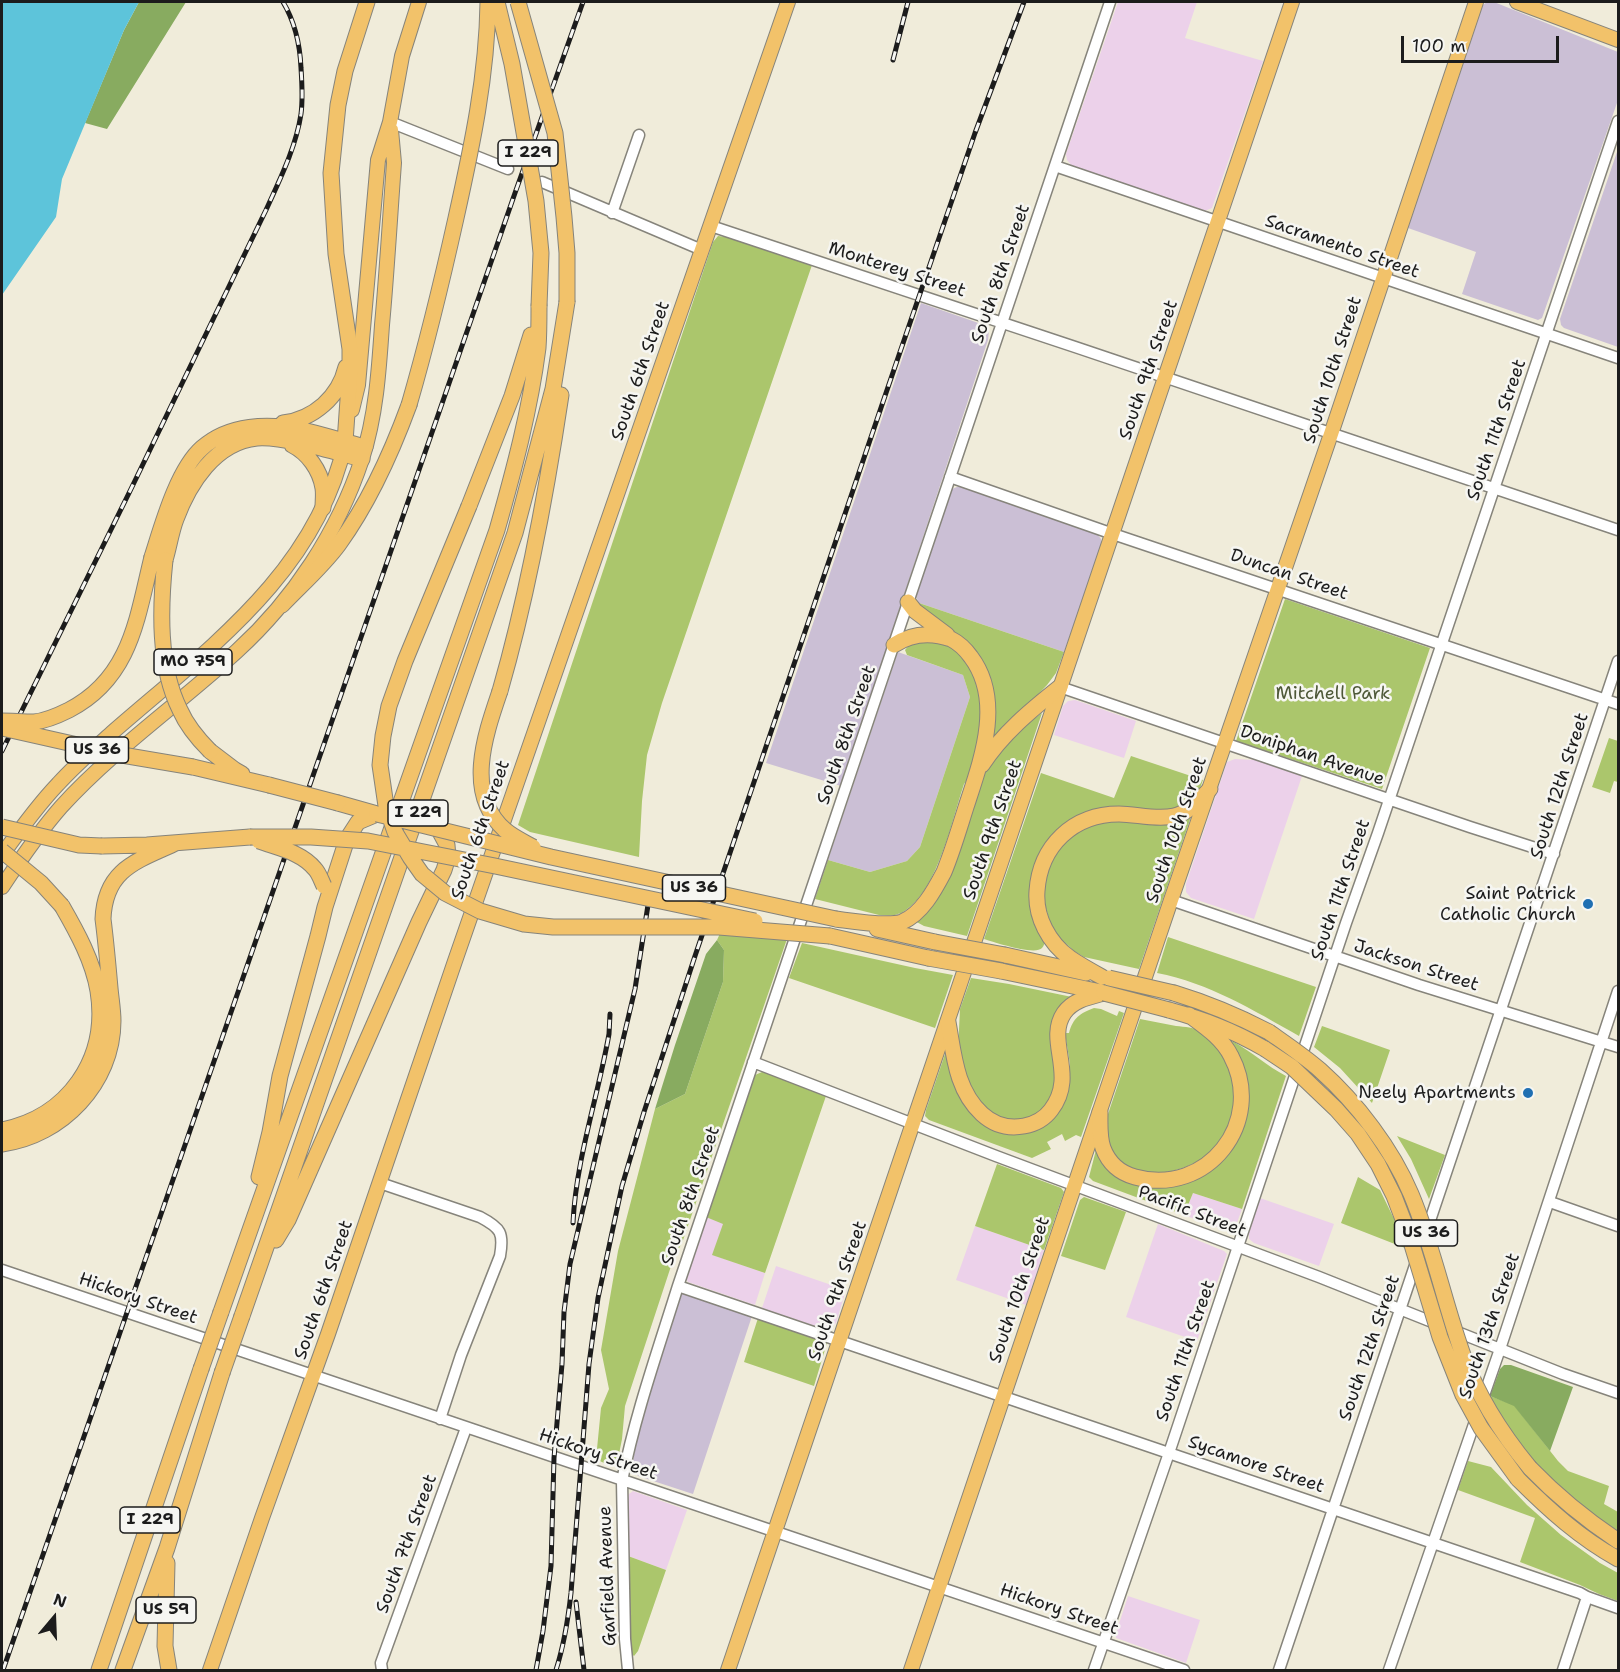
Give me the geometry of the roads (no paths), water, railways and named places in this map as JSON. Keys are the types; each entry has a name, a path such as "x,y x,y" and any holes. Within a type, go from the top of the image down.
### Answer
{"highway":[{"path":"344,448 350,349 336,254 331,173 338,105 351,50 367,2"},
{"path":"282,605 337,546 358,517 383,470 410,405 432,324 478,111 487,47 488,2"},
{"name":"I 229","path":"99,1671 244,1244 497,530 517,458 538,346 541,253 537,201 512,64 497,2"},
{"name":"I 229","path":"123,1671 167,1548 222,1373 515,533 553,389 567,302 564,217 555,133 518,2"},
{"path":"551,857 506,832 484,801 481,779 488,726 515,639 543,505 562,387 567,302"},
{"path":"539,306 526,356 515,386 389,706 380,765 386,806 395,832 422,874 445,893 480,911 524,924 553,927 719,927 830,936"},
{"path":"264,783 235,770 210,751 191,729 171,689 161,616 162,586 159,558 164,517 187,468 201,449 221,435 236,429 297,422 316,412 331,397 343,379 350,349"},
{"path":"264,426 302,430 344,448"},
{"path":"2,721 36,722 60,714 78,705 112,674 133,633 159,558 176,519 193,483 212,460 234,445 257,438 344,448 363,453"},
{"path":"284,440 302,449 316,468 323,488 323,508"},
{"path":"836,919 890,924 901,922 918,910 944,872 975,779 987,730 988,701 982,675 974,661 966,650 925,620 908,602"},
{"path":"894,645 919,634 931,634 954,640"},
{"path":"975,779 991,753 1006,735 1060,687"},
{"name":"US 36","path":"2,728 264,783 338,804 551,857 935,942 1005,955 1105,983 1169,1010 1189,1015 1238,1034 1292,1067 1336,1108 1358,1134 1378,1164 1394,1196 1409,1235 1440,1337 1462,1395 1505,1463 1618,1541"},
{"path":"948,1022 959,1079 967,1097 976,1109 996,1124 1006,1127 1033,1124 1049,1113 1059,1097 1063,1078 1058,1030 1064,1013 1105,983 1070,958 1049,936 1041,922 1036,895 1040,868 1062,835 1084,820 1118,814 1176,816 1191,807 1210,789"},
{"path":"244,1244 270,1132 280,1076 318,936 328,886 347,839 358,822 377,814"},
{"name":"US 36","path":"2,826 79,845 102,846 250,837 311,837 368,841 928,958 1001,971 1174,993 1214,1006 1241,1018 1269,1032 1321,1070 1366,1120 1392,1156 1411,1193 1425,1229 1467,1364 1493,1419 1524,1474 1547,1508 1576,1532 1618,1558"},
{"path":"260,1268 292,1211 444,870 448,857 447,845 440,830"},
{"path":"250,837 296,854 316,870 328,886"},
{"path":"2,1144 41,1132 64,1119 86,1096 102,1070 110,1046 113,1021 103,919 104,902 117,876 128,866 176,843"},
{"path":"2,853 32,876 62,906 88,957 98,990 100,1024 96,1049 86,1071 68,1096 45,1113 21,1125 2,1130"},
{"path":"1100,1112 1100,1134 1106,1154 1111,1163 1128,1175 1151,1180 1178,1177 1202,1167 1222,1151 1240,1118 1242,1093 1240,1080 1230,1054 1221,1042 1210,1030 1189,1015"},
{"name":"US 59","path":"167,1548 165,1646 169,1671"}],"main road":[{"path":"344,448 358,385 378,160 390,122 402,56 418,2"},
{"name":"South 6th Street","path":"210,1671 788,2"},
{"name":"South 9th Street","path":"728,1671 1292,2"},
{"name":"South 10th Street","path":"911,1671 1476,2"},
{"path":"1517,2 1618,40"},
{"path":"282,605 320,549 343,506 370,427 378,383 394,163 390,122"},
{"name":"MO 759","path":"2,853 58,783 238,623 269,591 316,523 334,482 344,448"},
{"name":"MO 759","path":"2,887 29,847 61,807 94,774 238,650 282,605"}],"street":[{"name":"South 8th Street","path":"622,1481 648,1380 678,1286 1110,2"},
{"name":"South 11th Street","path":"1094,1671 1618,121"},
{"path":"390,122 508,169"},
{"path":"612,213 639,135"},
{"name":"Sacramento Street","path":"1055,166 1618,358"},
{"path":"542,182 702,250"},
{"name":"Monterey Street","path":"711,226 1618,530"},
{"name":"Duncan Street","path":"950,477 1618,704"},
{"name":"South 12th Street","path":"1279,1671 1618,661"},
{"name":"Doniphan Avenue","path":"1060,687 1554,854"},
{"name":"Jackson Street","path":"1171,900 1334,957 1618,1047"},
{"name":"South 13th Street","path":"1389,1671 1550,1202 1618,991"},
{"name":"Pacific Street","path":"753,1062 1618,1394"},
{"path":"380,1183 461,1209 488,1221 500,1230 503,1239 500,1256 461,1355 440,1419"},
{"path":"1550,1202 1618,1226"},
{"name":"Hickory Street","path":"2,1270 1184,1671"},
{"name":"Sycamore Street","path":"678,1286 1433,1542 1618,1608"},
{"name":"South 7th Street","path":"382,1671 381,1663 466,1428"},
{"name":"Garfield Avenue","path":"622,1481 625,1639 628,1671"},
{"path":"1563,1671 1587,1597"}],"water":[{"path":"2,2 139,2 124,30 62,179 56,217 2,295"}],"railway":[{"path":"2,751 282,175 299,126 302,97 296,34 283,2"},
{"path":"3,1670 583,2"},
{"path":"893,60 908,2"},
{"path":"556,1670 571,1593 589,1364 598,1298 622,1186 695,956 886,393 975,133 1024,2"},
{"path":"536,1670 551,1566 554,1458 564,1312 570,1264 635,989 648,905"},
{"path":"573,1223 578,1175 609,1034 610,1014"},
{"path":"576,1602 584,1670"}],"place":[{"name":"Saint Patrick Catholic Church","path":"1588,904"},
{"name":"Neely Apartments","path":"1528,1093"}],"park label":[{"name":"Mitchell Park","path":"1333,694"}]}
